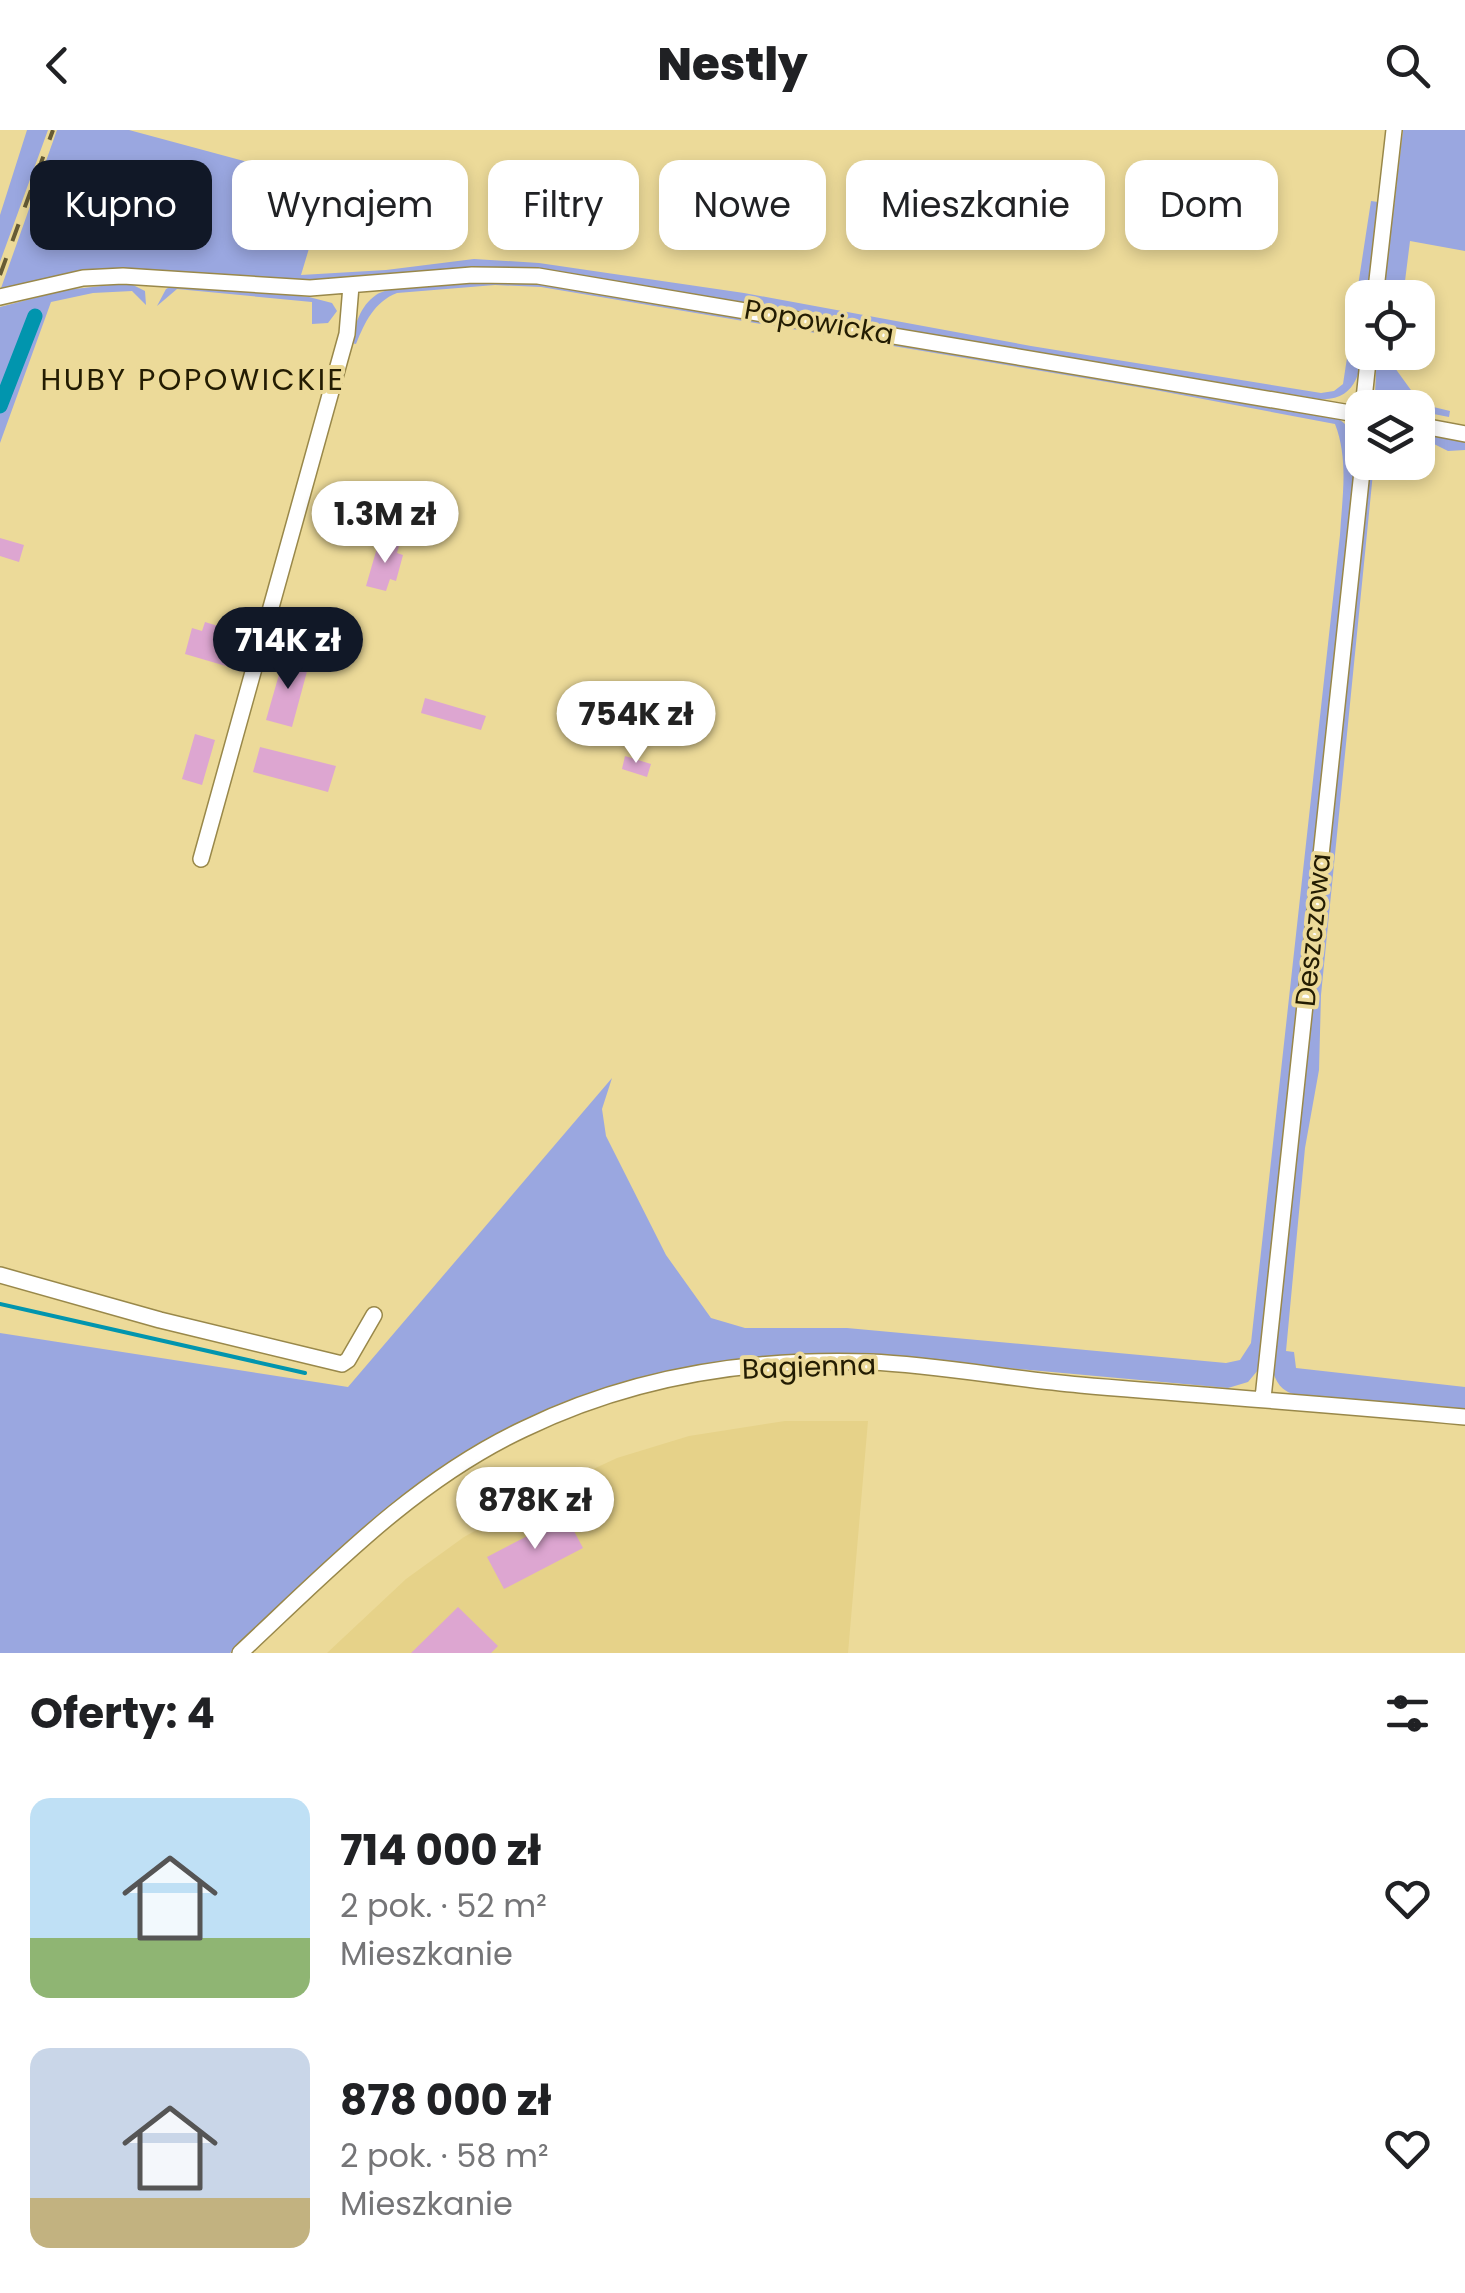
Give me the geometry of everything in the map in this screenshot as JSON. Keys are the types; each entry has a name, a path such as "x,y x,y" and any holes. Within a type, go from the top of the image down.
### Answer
{"street":[{"path":"1378,280 1394,130"},
{"name":"Popowicka","path":"0,296 83,278 123,276 271,287 351,286 472,274 538,276 1345,409"},
{"path":"201,858 347,334 351,286"},
{"path":"1435,428 1465,434"},
{"name":"Deszczowa","path":"1262,1398 1361,480"},
{"path":"0,1276 342,1364 374,1314"},
{"name":"Bagienna","path":"240,1653 367,1535 473,1456 574,1407 640,1386 756,1365 874,1362 1069,1384 1465,1417"}],"shaded area":[{"path":"27,130 48,130 37,160 30,160 30,180 0,262 0,215"},
{"path":"57,130 129,130 240,160 232,160 232,250 309,250 301,275 474,259 539,263 744,293 1031,346 1321,393 1334,391 1343,384 1345,370 1359,370 1349,390 1319,399 539,269 471,268 301,282 123,270 0,291 30,206 30,250 212,250 212,160 46,160"},
{"path":"1403,130 1465,130 1465,251 1410,241 1405,280 1385,280"},
{"path":"1371,201 1378,202 1370,280 1359,280"},
{"path":"129,283 145,291 146,305 132,291 93,293 51,302 0,443 0,307 65,290"},
{"path":"176,284 309,297 332,303 337,311 328,323 312,324 312,302 177,289 157,306 166,289"},
{"path":"436,284 538,284 1337,418 1345,424 1345,480 1353,480 1258,1370 1248,1382 1228,1388 875,1356 810,1354 702,1365 520,1424 315,1574 230,1653 0,1653 0,1333 348,1387 612,1078 602,1109 606,1136 666,1255 711,1318 745,1328 847,1328 1226,1363 1240,1360 1251,1343 1340,535 1343,465 1335,424 541,287 495,285 397,293 376,307 356,344 351,343 356,323 370,299 386,291"},
{"path":"1376,370 1396,370 1411,390 1375,390"},
{"path":"1435,407 1450,411 1449,417 1435,414"},
{"path":"1435,436 1465,441 1465,450 1448,451 1435,444"},
{"path":"1367,480 1372,480 1321,995 1319,1070 1305,1148 1286,1351 1294,1352 1296,1368 1465,1387 1465,1411 1301,1396 1283,1388 1273,1372"},
{"path":"785,1421 868,1421 848,1653 327,1653 406,1579 464,1537 546,1491 617,1458 689,1436"}],"building":[{"path":"0,538 24,545 19,562 0,556"},
{"path":"379,541 399,546 397,553 403,555 396,581 390,579 386,591 366,586"},
{"path":"205,622 218,626 216,635 243,643 236,669 185,654 192,628 202,631"},
{"path":"284,657 309,664 292,727 266,720"},
{"path":"425,698 486,716 481,730 421,713"},
{"path":"195,734 215,740 202,785 182,779"},
{"path":"260,747 336,766 328,792 253,772"},
{"path":"625,756 651,764 647,777 622,769"},
{"path":"566,1516 583,1548 504,1589 487,1557"},
{"path":"458,1607 498,1646 491,1653 411,1653"}],"waterway":[{"path":"0,406 35,316"},
{"path":"0,1304 305,1373"}],"railway":[{"path":"0,275 53,130"}],"district":[{"name":"HUBY POPOWICKIE","path":"193,379"}]}
